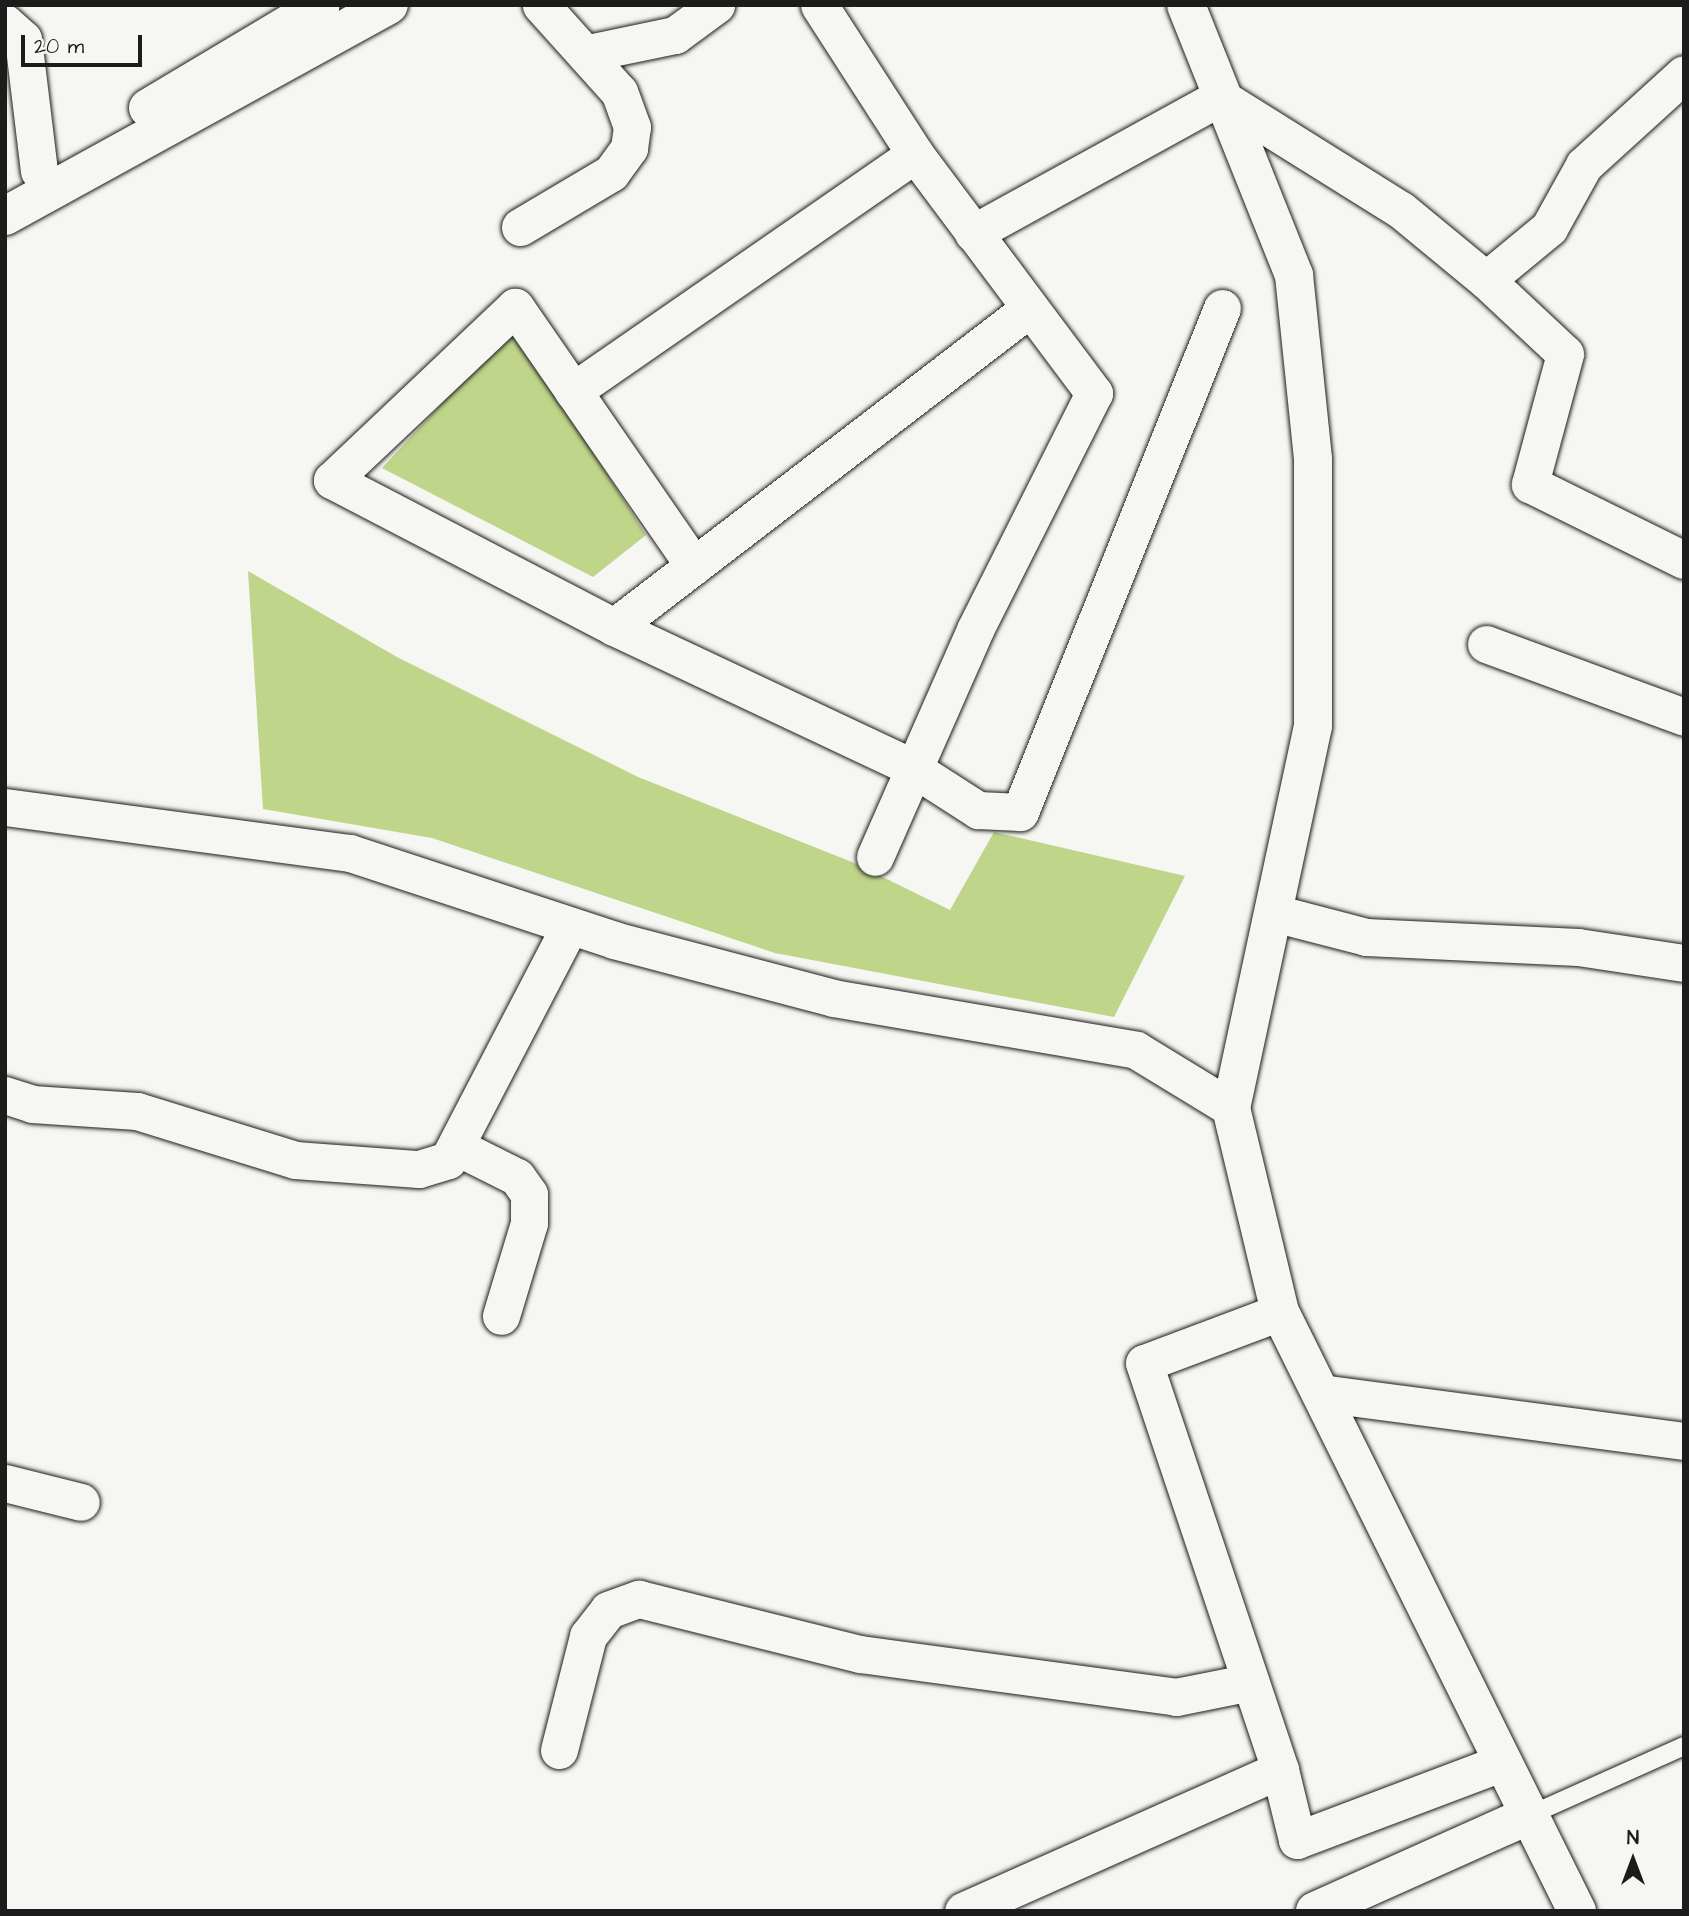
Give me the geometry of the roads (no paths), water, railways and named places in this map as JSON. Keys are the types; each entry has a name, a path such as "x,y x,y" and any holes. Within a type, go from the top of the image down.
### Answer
{"street":[{"path":"22,178 321,5"},
{"path":"5,216 388,5"},
{"path":"520,227 611,173 629,148 632,127 619,92 588,53 541,5"},
{"path":"588,53 676,35 716,5"},
{"path":"819,5 915,154 1094,393 911,767 875,857"},
{"path":"1186,5 1220,97 1294,275 1314,459 1314,726 1231,1108 1280,1312 1501,1763 1577,1911"},
{"path":"5,23 23,39 22,178"},
{"path":"1486,280 1549,228 1584,165 1684,74"},
{"path":"973,233 1220,97"},
{"path":"1220,97 1401,210 1486,280 1565,354 1530,484 1684,559"},
{"path":"573,391 915,154"},
{"path":"694,566 515,307 332,480 614,627 911,767 978,810 1020,812 1222,308"},
{"path":"614,627 1030,308"},
{"path":"1486,644 1684,717"},
{"path":"5,807 350,853 570,926 833,998 1136,1050 1231,1108"},
{"path":"1274,913 1366,937 1577,947 1684,963"},
{"path":"5,1095 32,1104 137,1111 295,1160 419,1169 448,1160 457,1147 570,926"},
{"path":"457,1147 517,1177 529,1194 529,1223 501,1316"},
{"path":"1280,1312 1144,1363 1280,1770 1297,1840 1501,1763"},
{"path":"1320,1393 1684,1441"},
{"path":"5,1483 82,1502"},
{"path":"559,1750 588,1636 608,1610 639,1599 873,1656 1176,1697 1251,1682"},
{"path":"963,1911 1280,1770"},
{"path":"1315,1911 1530,1815"}],"lane":[{"path":"1530,1815 1684,1746"}]}
